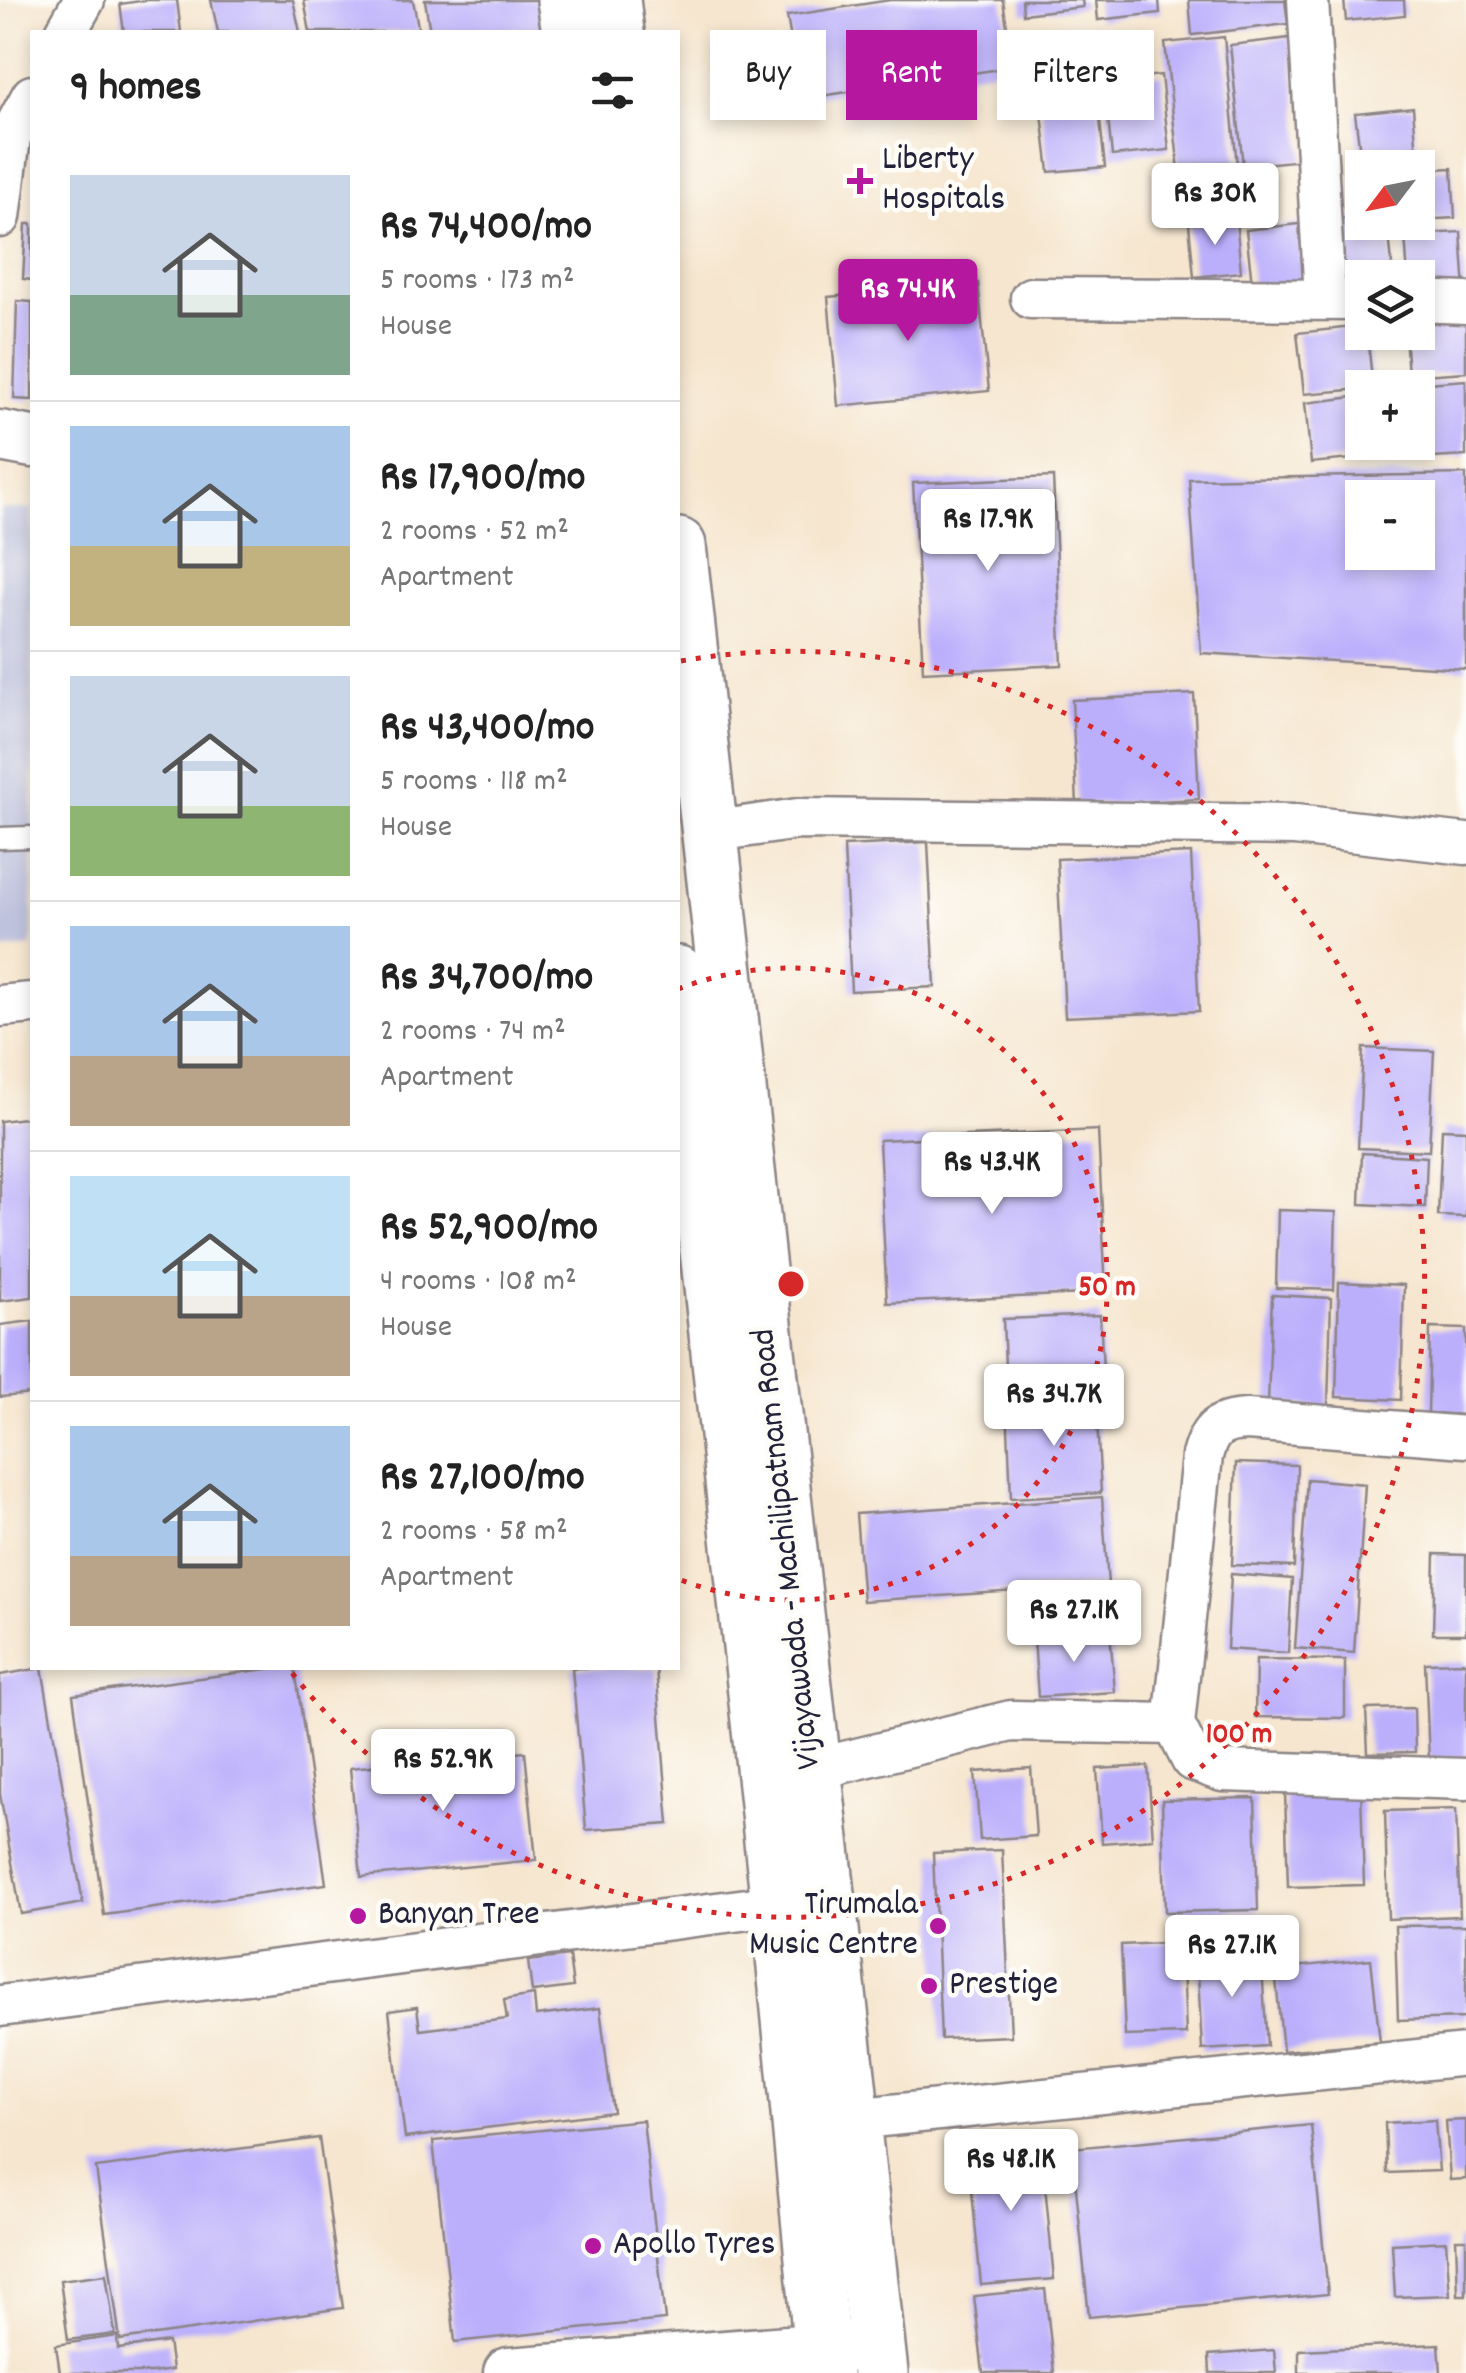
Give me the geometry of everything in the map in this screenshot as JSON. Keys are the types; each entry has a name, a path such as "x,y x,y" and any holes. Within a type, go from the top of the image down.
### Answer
{"highway":[{"path":"565,0 570,30"},
{"path":"612,0 616,30"},
{"name":"Vijayawada - Machilipatnam Road","path":"680,564 709,832 779,1905 823,2361"},
{"name":"Vijayawada - Machilipatnam Road","path":"680,986 812,1770 878,2358"}],"street":[{"path":"67,30 84,0"},
{"path":"1031,298 1344,299 1308,0"},
{"path":"0,217 10,138 30,100"},
{"path":"1435,302 1466,303"},
{"path":"0,436 30,442"},
{"path":"709,832 798,819 1295,825 1466,844"},
{"path":"0,1006 30,1003"},
{"path":"1466,1437 1247,1420 1228,1421 1214,1429 1202,1456 1174,1724 1192,1760 1222,1770 1466,1780"},
{"path":"812,1770 1011,1721 1174,1724"},
{"path":"0,2006 779,1905"},
{"path":"853,2119 1466,2055"},
{"path":"509,2373 878,2358"}],"lane":[{"path":"0,838 30,837"}],"shaded area":[{"path":"0,509 30,509 30,947 0,950"}],"building":[{"path":"177,0 181,30 124,30 120,4"},
{"path":"211,0 293,0 300,30 218,30"},
{"path":"304,0 413,0 419,30 310,30"},
{"path":"425,0 544,0 549,29 541,30 430,30"},
{"path":"890,0 1003,0 1007,30 997,30 997,69 977,72 977,30 846,30 846,92 826,95 826,30 789,30 787,16"},
{"path":"1022,0 1082,0 1083,7 1023,14"},
{"path":"1096,0 1159,0 1160,13 1098,20"},
{"path":"1189,0 1285,0 1288,24 1192,35"},
{"path":"1344,0 1404,0 1405,15 1346,21"},
{"path":"1224,37 1237,165 1179,171 1165,43"},
{"path":"1290,38 1303,160 1243,166 1230,45"},
{"path":"1161,75 1169,150 1112,156 1108,120 1154,120 1154,76"},
{"path":"1413,107 1417,150 1360,150 1355,113"},
{"path":"1043,120 1100,120 1105,167 1049,172"},
{"path":"1452,168 1455,218 1435,219 1435,169"},
{"path":"1236,219 1241,272 1194,277 1189,224"},
{"path":"1345,219 1345,240 1390,240 1392,260 1345,260 1345,281 1340,281 1333,220"},
{"path":"26,224 30,224 30,280 23,279"},
{"path":"1299,224 1305,286 1253,292 1246,230"},
{"path":"1461,232 1465,291 1435,293 1435,260 1407,260 1405,240 1435,240 1435,233"},
{"path":"978,283 989,391 838,406 828,297"},
{"path":"17,301 30,302 30,400 14,399"},
{"path":"1466,317 1466,372 1435,374 1435,370 1408,370 1406,350 1435,350 1435,319"},
{"path":"1345,328 1345,350 1369,350 1371,370 1345,370 1345,390 1304,394 1297,333"},
{"path":"1466,380 1466,456 1435,458 1435,382"},
{"path":"1345,398 1345,460 1311,463 1305,403"},
{"path":"1466,474 1466,669 1201,653 1189,479"},
{"path":"1053,477 1062,665 923,672 913,483"},
{"path":"1194,694 1199,799 1077,805 1072,700"},
{"path":"928,842 935,987 851,991 844,846"},
{"path":"1191,853 1199,1011 1065,1017 1057,859"},
{"path":"1363,1048 1434,1051 1429,1151 1358,1148"},
{"path":"30,1117 30,1297 0,1301 0,1121"},
{"path":"1442,1129 1466,1130 1466,1217 1438,1216"},
{"path":"1098,1130 1106,1293 887,1303 879,1140"},
{"path":"1362,1153 1427,1157 1425,1207 1360,1204"},
{"path":"1278,1210 1336,1212 1334,1290 1276,1288"},
{"path":"1339,1282 1404,1285 1401,1400 1336,1397"},
{"path":"1272,1295 1331,1298 1328,1407 1268,1404"},
{"path":"1100,1315 1104,1386 1006,1390 1003,1319"},
{"path":"30,1321 30,1394 0,1397 0,1325"},
{"path":"1430,1328 1466,1329 1466,1415 1428,1413"},
{"path":"1096,1401 1101,1493 1011,1498 1007,1405"},
{"path":"1236,1463 1297,1465 1294,1567 1232,1565"},
{"path":"1307,1479 1365,1484 1354,1653 1295,1648"},
{"path":"1102,1497 1108,1585 863,1601 856,1514"},
{"path":"1435,1554 1466,1555 1466,1634 1433,1634"},
{"path":"1231,1574 1292,1579 1288,1653 1227,1649"},
{"path":"1110,1632 1115,1692 1038,1697 1034,1638"},
{"path":"1256,1659 1345,1660 1345,1718 1255,1717"},
{"path":"1466,1662 1466,1758 1429,1759 1425,1663"},
{"path":"42,1670 83,1903 21,1914 0,1794 0,1675"},
{"path":"260,1670 295,1670 326,1884 104,1915 73,1695"},
{"path":"572,1670 656,1670 669,1824 586,1830"},
{"path":"1414,1708 1415,1752 1368,1753 1366,1709"},
{"path":"525,1752 536,1860 361,1877 350,1768"},
{"path":"1148,1766 1153,1839 1102,1843 1097,1769"},
{"path":"1031,1768 1036,1836 980,1840 975,1772"},
{"path":"1361,1791 1364,1885 1288,1887 1285,1792"},
{"path":"1255,1798 1258,1910 1165,1912 1162,1800"},
{"path":"1456,1809 1460,1916 1388,1919 1385,1811"},
{"path":"1002,1850 1011,2036 941,2039 933,1853"},
{"path":"1466,1925 1466,2018 1398,2020 1395,1926"},
{"path":"1182,1942 1186,2034 1125,2036 1121,1945"},
{"path":"1261,1951 1267,2046 1202,2050 1197,1954"},
{"path":"569,1956 573,1987 532,1992 528,1961"},
{"path":"1371,1959 1380,2042 1283,2051 1275,1969"},
{"path":"534,1995 536,2016 600,2008 613,2112 405,2138 389,2011 417,2007 420,2030 507,2019 504,2000"},
{"path":"643,2120 665,2320 455,2342 433,2141"},
{"path":"1435,2120 1439,2171 1387,2173 1385,2123"},
{"path":"1466,2120 1466,2179 1450,2180 1446,2121"},
{"path":"1311,2125 1328,2294 1089,2317 1072,2148"},
{"path":"319,2138 343,2308 120,2340 96,2168"},
{"path":"1041,2143 1054,2279 981,2285 968,2150"},
{"path":"1456,2239 1466,2239 1466,2295 1458,2295"},
{"path":"1446,2241 1450,2295 1395,2297 1392,2244"},
{"path":"106,2274 115,2334 68,2340 60,2280"},
{"path":"1045,2289 1054,2373 983,2373 974,2296"},
{"path":"117,2336 118,2349 168,2342 172,2370 60,2373 56,2345"},
{"path":"1439,2344 1441,2373 1299,2373 1299,2350"},
{"path":"1274,2350 1276,2373 1210,2373 1209,2355"}],"place":[{"name":"Liberty Hospitals","path":"860,181"},
{"name":"Banyan Tree","path":"358,1916"},
{"name":"Tirumala Music Centre","path":"938,1926"},
{"name":"Prestige","path":"929,1986"},
{"name":"Apollo Tyres","path":"593,2246"}]}
